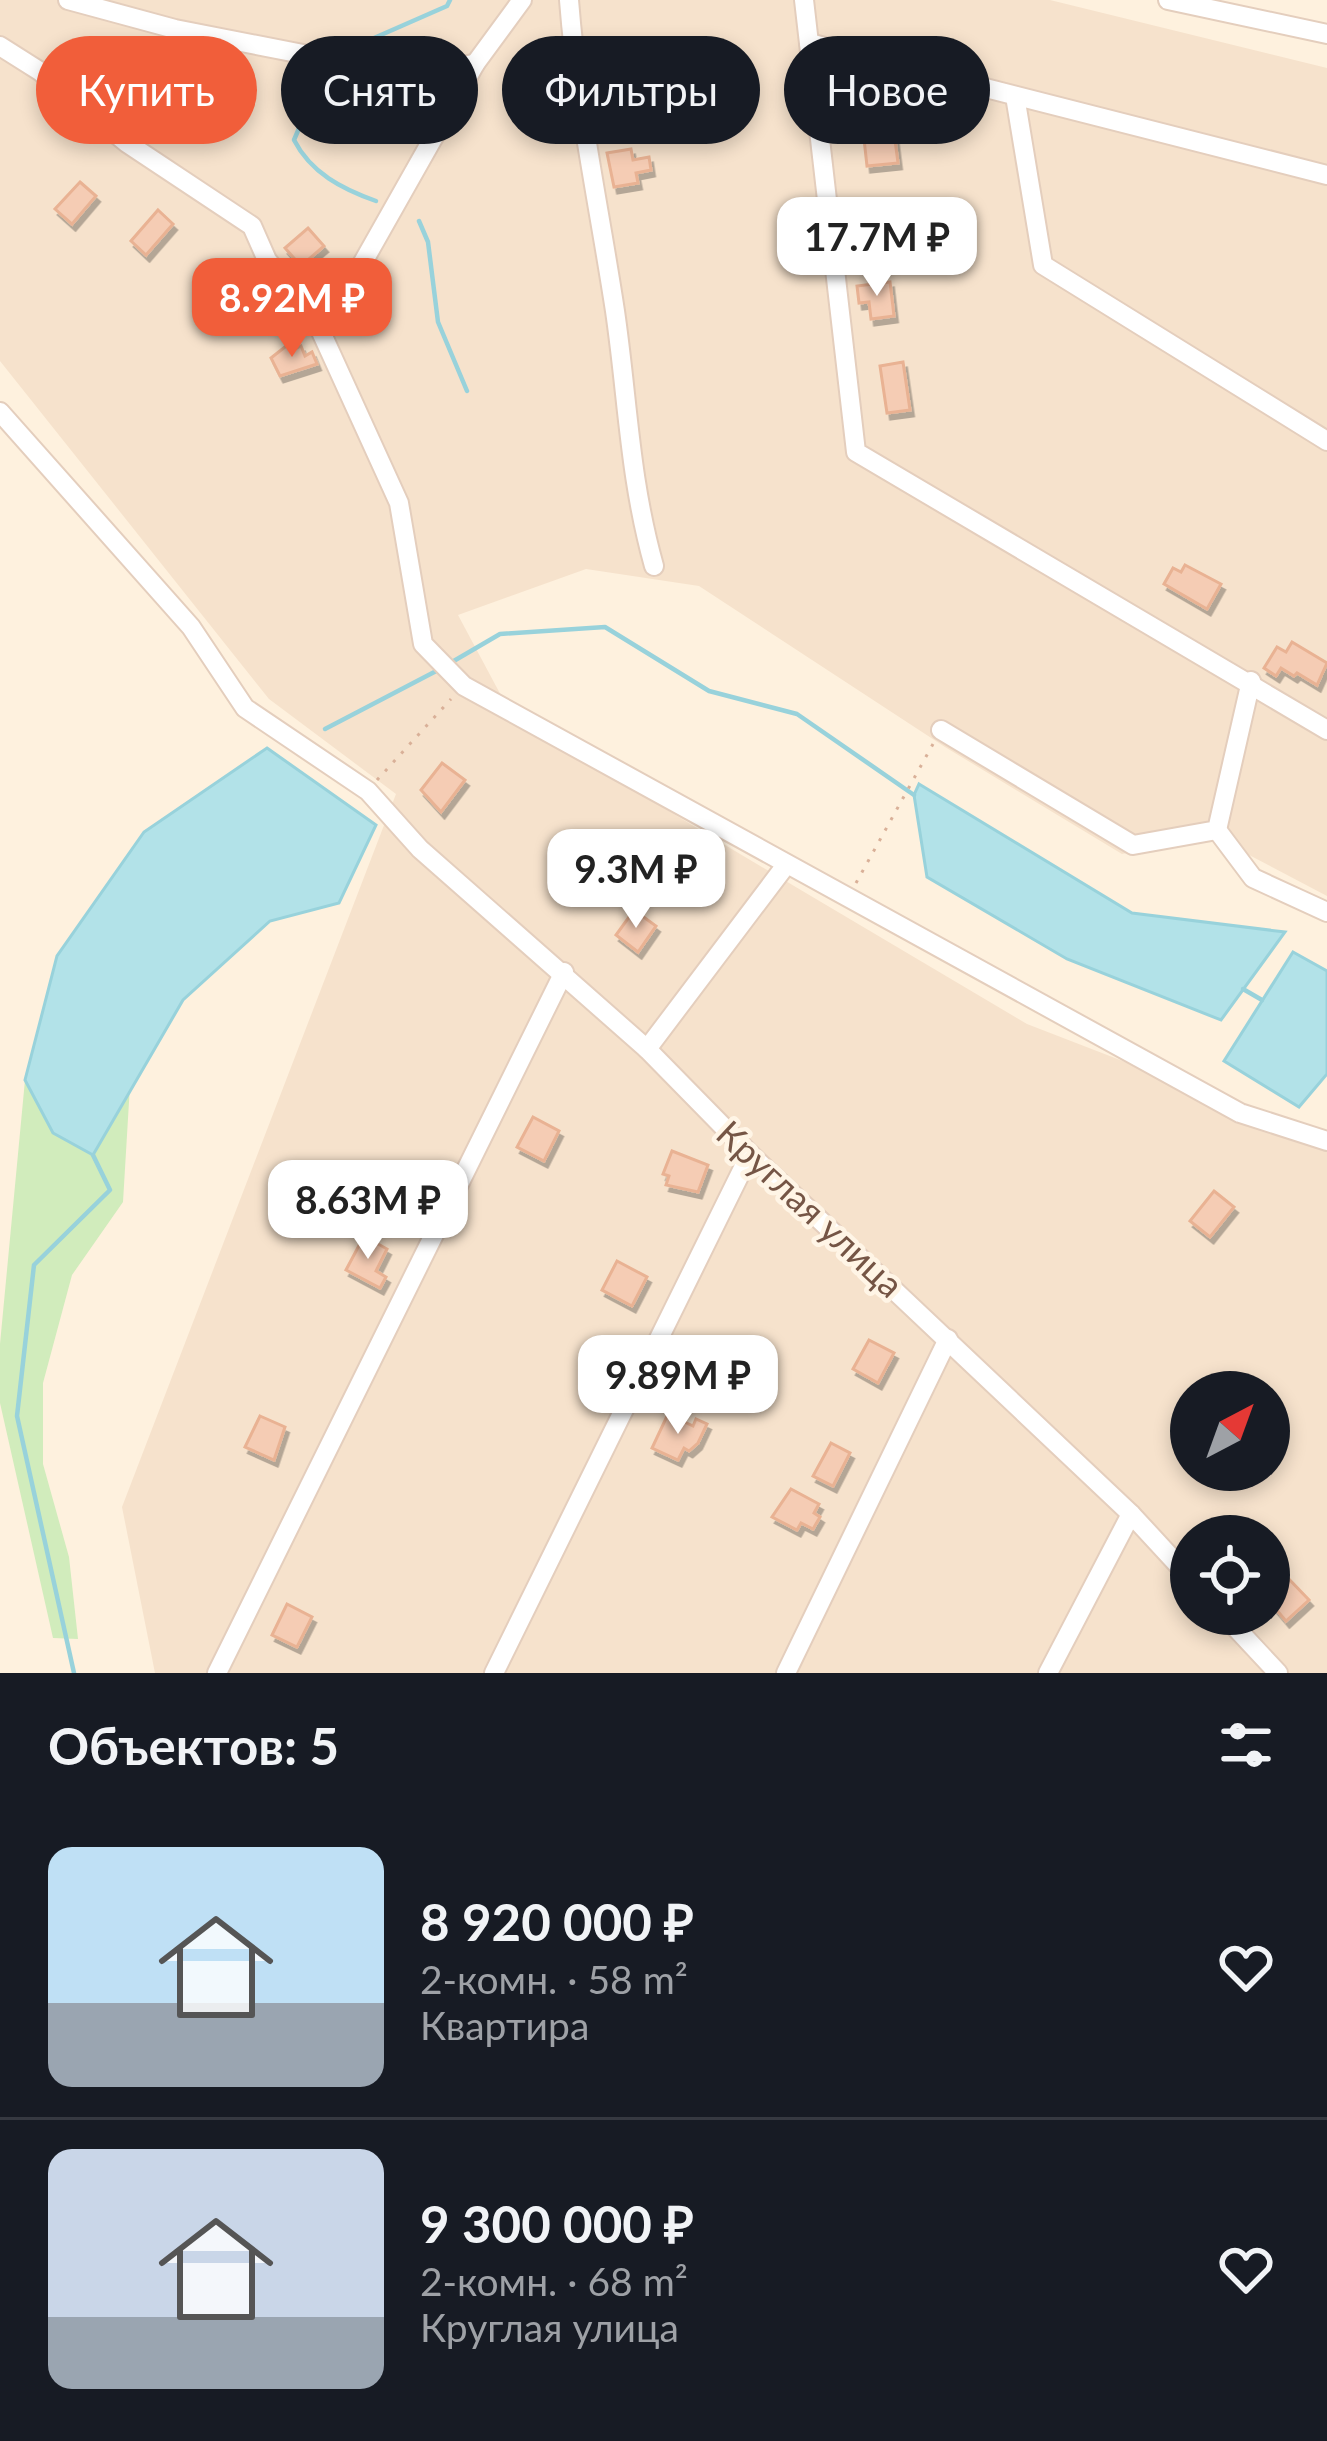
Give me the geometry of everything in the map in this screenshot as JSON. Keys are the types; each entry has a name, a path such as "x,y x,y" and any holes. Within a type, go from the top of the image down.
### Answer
{"street":[{"path":"68,0 175,29 281,50"},
{"path":"478,60 522,0"},
{"path":"569,0 578,108 615,313 633,491 654,566"},
{"path":"804,0 808,36"},
{"path":"1168,0 1327,34"},
{"path":"0,46 41,72 127,143 252,226 267,260 317,323 400,503 423,644 464,686 1240,1113 1327,1141"},
{"path":"990,89 1327,175"},
{"path":"1016,96 1043,265 1327,440"},
{"path":"317,323 349,287 430,144"},
{"path":"821,144 856,452 1252,681 1327,730"},
{"name":"Круглая улица","path":"0,412 191,627 245,708 368,790 420,849 647,1049 750,1154 1170,1556"},
{"path":"1217,830 1252,681"},
{"path":"941,730 1133,844 1217,830"},
{"path":"1217,830 1253,878 1327,912"},
{"path":"647,1049 786,865"},
{"path":"217,1673 564,972"},
{"path":"494,1673 750,1154"},
{"path":"786,1673 948,1339"},
{"path":"1048,1673 1131,1514"},
{"path":"1243,1635 1278,1673"}],"path":[{"path":"368,790 464,686"},
{"path":"847,900 941,730"}],"shaded area":[{"path":"0,0 1050,0 1327,68 1327,896 1211,835 1122,854 945,747 699,586 586,569 458,615 512,716 735,851 1027,1024 1327,1140 1327,1673 155,1673 122,1507 396,794 269,699 0,361"}],"green space":[{"path":"25,1080 53,1133 92,1154 130,1085 123,1202 72,1275 43,1383 43,1464 69,1557 78,1639 53,1638 0,1403 0,1344"}],"water":[{"path":"267,748 376,825 339,903 270,921 183,1000 93,1155 53,1133 25,1080 57,956 144,832"},
{"path":"919,784 1132,913 1285,932 1221,1020 1067,959 927,877 914,795"},
{"path":"1293,952 1327,971 1327,1074 1299,1107 1224,1061"}],"building":[{"path":"865,144 896,144 898,163 867,166"},
{"path":"631,149 633,160 649,157 651,170 636,173 638,183 614,187 607,153"},
{"path":"80,182 96,196 72,224 55,209"},
{"path":"158,210 173,224 146,255 131,241"},
{"path":"308,228 324,246 301,266 285,248"},
{"path":"890,282 894,316 871,319 869,302 859,303 857,286"},
{"path":"290,343 293,350 301,346 305,356 312,352 317,364 280,376 271,358"},
{"path":"903,362 910,410 887,413 880,366"},
{"path":"1185,565 1221,584 1207,609 1164,584 1173,568 1181,572"},
{"path":"1292,642 1327,663 1317,685 1297,673 1294,676 1281,668 1276,676 1264,668 1277,647 1286,652"},
{"path":"442,763 465,780 441,812 421,790"},
{"path":"634,910 656,926 638,952 616,935"},
{"path":"533,1117 559,1131 544,1161 517,1147"},
{"path":"672,1151 708,1165 698,1192 666,1185 669,1176 663,1174"},
{"path":"1214,1191 1234,1207 1210,1237 1190,1221"},
{"path":"364,1236 387,1249 376,1271 386,1277 380,1288 346,1270"},
{"path":"617,1261 647,1277 632,1306 602,1290"},
{"path":"869,1340 894,1353 878,1383 853,1369"},
{"path":"668,1414 693,1426 696,1419 707,1424 698,1443 689,1451 684,1448 678,1460 652,1448"},
{"path":"260,1416 285,1427 274,1460 245,1447"},
{"path":"831,1443 850,1453 833,1486 813,1476"},
{"path":"791,1489 819,1504 814,1513 820,1517 813,1529 801,1523 797,1530 772,1517"},
{"path":"1290,1580 1309,1600 1290,1617"},
{"path":"287,1604 312,1617 297,1647 272,1635"}],"waterway":[{"path":"379,36 447,6 450,0"},
{"path":"297,144 329,178 376,201"},
{"path":"419,221 428,242 438,322 467,391"},
{"path":"452,662 500,634 605,627 709,691 797,714 914,795"},
{"path":"325,729 442,668"},
{"path":"1243,989 1262,1000"},
{"path":"74,1673 17,1416 34,1265 110,1190 93,1155"}]}
